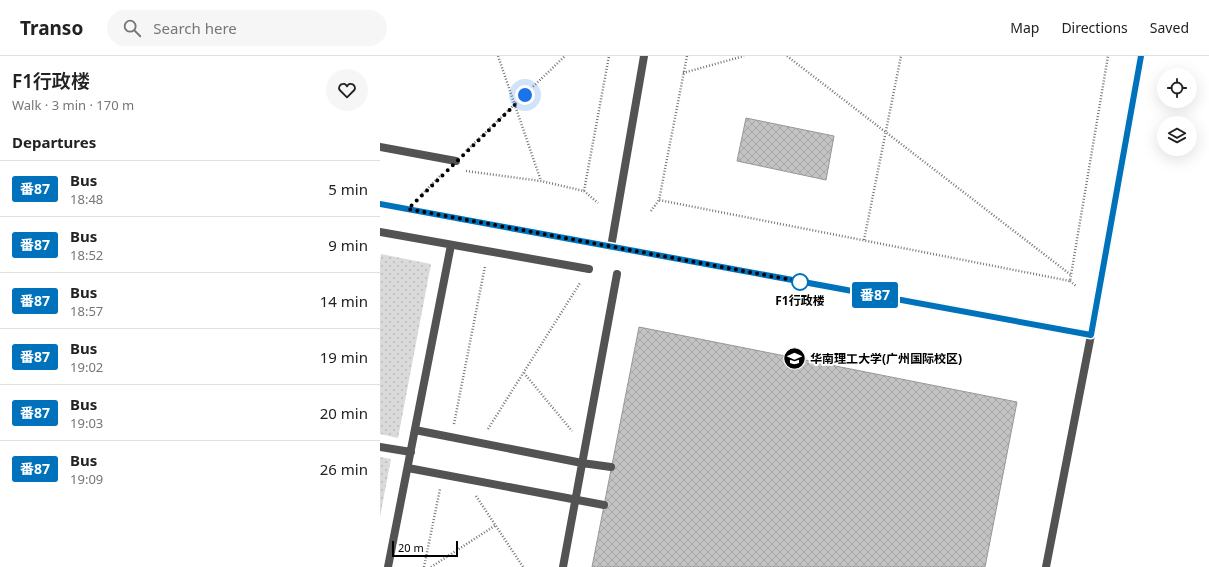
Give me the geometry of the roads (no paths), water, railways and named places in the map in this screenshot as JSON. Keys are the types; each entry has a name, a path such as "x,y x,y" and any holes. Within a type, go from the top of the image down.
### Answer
{"street":[{"path":"611,247 644,56"},
{"path":"1046,567 1091,335 1141,56"},
{"path":"380,147 456,161"},
{"path":"380,204 1091,335"},
{"path":"380,232 589,269"},
{"path":"388,567 451,245"},
{"path":"563,567 617,274"},
{"path":"415,430 582,463 611,467"},
{"path":"380,447 411,452"},
{"path":"408,468 604,505"}],"place":[{"name":"F1行政楼","path":"800,282"},
{"name":"华南理工大学(广州国际校区)","path":"794,358"}]}
